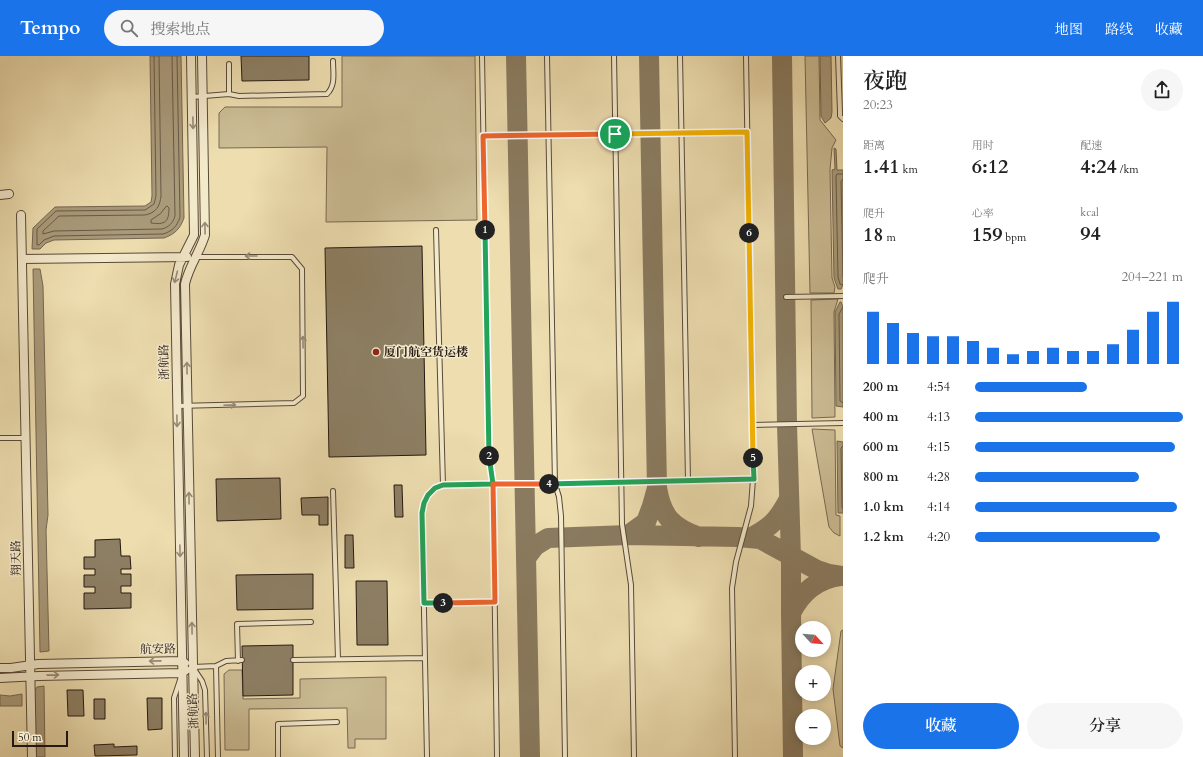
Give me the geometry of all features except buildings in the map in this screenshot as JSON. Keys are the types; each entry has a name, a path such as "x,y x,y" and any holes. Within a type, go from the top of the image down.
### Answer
{"street":[{"name":"浙航路","path":"184,757 175,284 179,265 194,234 192,56"},
{"name":"浙航路","path":"195,757 185,284 190,268 205,235 202,56"},
{"path":"0,195 9,194"},
{"name":"翔天路","path":"22,215 32,757"},
{"path":"22,259 196,257"},
{"name":"航安路","path":"0,668 30,665 182,661 193,667"},
{"name":"航安路","path":"0,678 182,673 193,667"}],"lane":[{"path":"482,56 490,458 493,484 498,757"},
{"path":"547,56 555,484 559,497 561,516 565,757"},
{"path":"614,56 622,524 631,585 634,757"},
{"path":"680,56 688,480"},
{"path":"735,757 732,588 736,562 751,506 754,479 746,56"},
{"path":"838,56 840,116 843,119"},
{"path":"192,96 229,94 239,96 327,94 331,90 334,83 333,61"},
{"path":"229,64 229,94"},
{"path":"483,136 747,132"},
{"path":"436,230 443,485"},
{"path":"177,406 294,403 304,396 302,269 292,257 196,257"},
{"path":"786,297 843,296"},
{"path":"752,425 843,423"},
{"path":"0,438 26,438"},
{"path":"426,757 422,513 424,503 428,495 435,488 443,485 754,479"},
{"path":"333,491 338,659"},
{"path":"424,603 495,602"},
{"path":"193,667 216,666 226,661 240,660 238,624 311,622"},
{"path":"293,660 425,658"},
{"path":"216,666 218,757"},
{"name":"浙航路","path":"193,667 202,681 205,690 207,757"},
{"name":"浙航路","path":"175,757 174,698 182,673"},
{"path":"278,757 278,724 337,722"}],"shaded area":[{"path":"342,56 475,56 477,220 326,222 327,147 219,148 219,113 225,107 342,107"},
{"path":"805,56 819,56 820,120 836,140 832,148 830,170 832,278 835,287 834,293 810,293"},
{"path":"838,299 834,312 835,417 812,418 811,300"},
{"path":"812,429 835,430 836,515 840,516 840,536 834,533 829,527"},
{"path":"843,630 843,748 840,746 833,689 841,631"},
{"path":"229,670 242,670 243,699 300,698 300,679 386,677 386,739 355,739 355,748 348,748 347,708 249,709 249,750 225,750 224,674"}],"water":[{"path":"150,56 181,56 184,218 181,225 177,231 164,238 54,240 46,243 40,249 32,249 33,228 55,207 145,206 151,202"},
{"path":"820,56 831,56 832,112 831,118 825,123 821,116"},
{"path":"834,148 836,149 837,170 843,170 843,285 841,289 838,289 834,278 832,170 835,169"},
{"path":"33,269 40,269 43,286 48,515 46,530 49,651 40,652"},
{"path":"840,302 843,307 843,407 836,406 835,312"},
{"path":"837,441 843,442 843,513 838,513"},
{"path":"44,686 45,757 36,757 34,692 37,687"},
{"path":"22,694 22,706 0,706 0,695 10,696"}],"taxiway":[{"path":"516,56 530,757"},
{"path":"649,56 657,488 665,514 670,520 675,525 699,537"},
{"path":"782,56 793,757"},
{"path":"628,535 646,522 657,488"},
{"path":"750,538 769,526 777,518 789,499"},
{"path":"526,558 535,546 548,538 628,535 738,537 760,539 817,570 843,576"},
{"path":"791,613 800,599 811,588 824,580 840,576"}],"place":[{"name":"厦门航空货运楼","path":"376,352"}],"route":[{"path":"615,134 483,136 490,458 493,484 443,485 435,488 428,495 424,503 422,513 424,603 495,602 493,484 754,479 747,132 615,134"}]}
